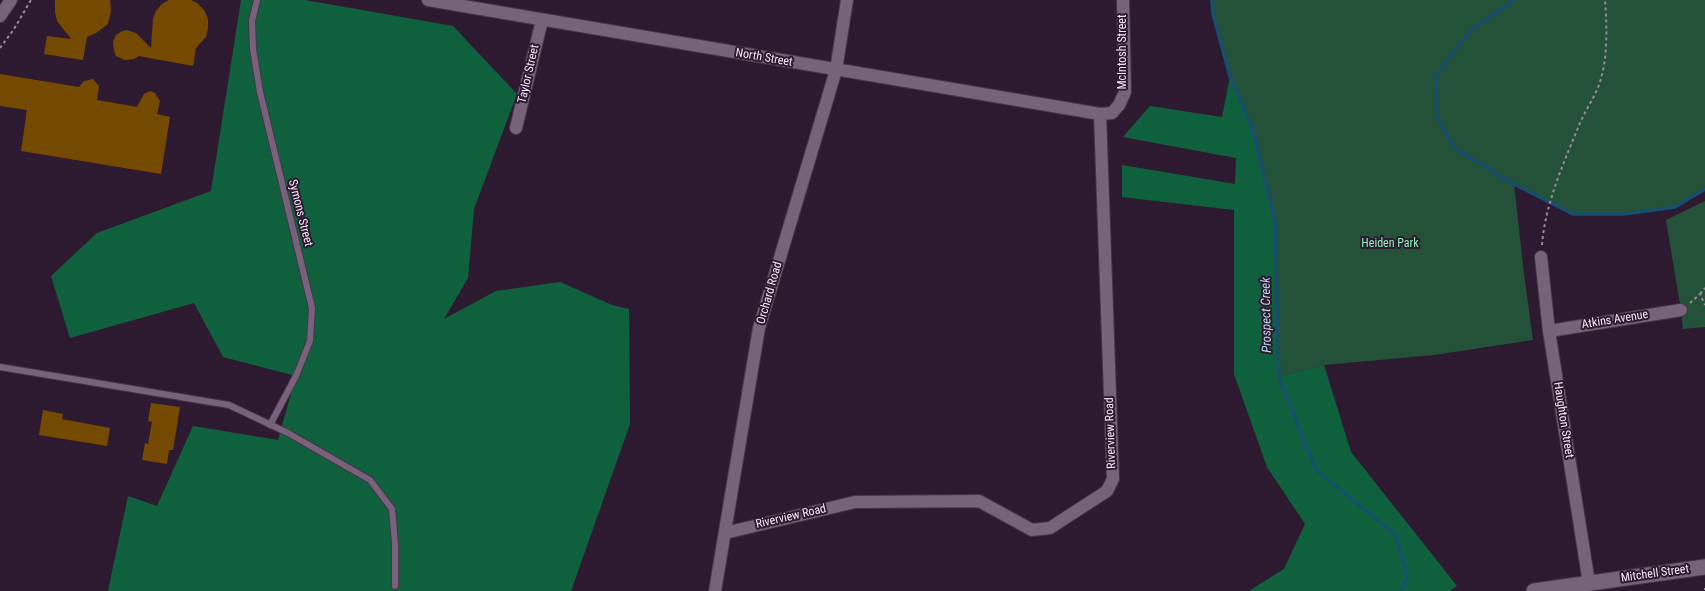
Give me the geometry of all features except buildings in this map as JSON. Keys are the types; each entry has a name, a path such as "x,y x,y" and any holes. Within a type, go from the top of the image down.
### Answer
{"street":[{"path":"0,16 11,0"},
{"name":"North Street","path":"428,0 497,5 542,20 1100,114"},
{"name":"Orchard Road","path":"715,591 759,328 836,70 847,0"},
{"name":"McIntosh Street","path":"1100,114 1112,112 1126,92 1122,0"},
{"name":"Taylor Street","path":"516,128 542,20"},
{"name":"Riverview Road","path":"725,533 855,502 979,501 1032,530 1044,529 1050,528 1107,491 1113,479 1100,114"},
{"name":"Haughton Street","path":"1542,257 1549,331 1589,583"},
{"name":"Atkins Avenue","path":"1549,331 1681,310"},
{"name":"Mitchell Street","path":"1534,591 1705,567"}],"lane":[{"name":"Symons Street","path":"257,0 252,21 253,49 260,92 312,308 310,341 296,376 270,425"},
{"path":"0,367 229,405 288,433 370,480 392,508 395,544 395,586"}],"path":[{"path":"0,48 14,29 31,0"},
{"path":"1542,257 1544,228 1558,182 1581,122 1600,82 1604,66 1607,31 1605,0"},
{"path":"1681,310 1705,288"},
{"path":"1700,294 1705,305"}],"green space":[{"path":"241,0 305,0 453,26 517,94 474,209 468,278 444,319 496,291 560,282 612,305 629,309 630,424 571,591 108,591 128,496 157,506 193,426 278,440 296,376 223,357 194,303 70,338 51,276 97,233 211,191"},
{"name":"Heiden Park","path":"1212,0 1705,0 1705,189 1675,207 1624,214 1573,214 1514,184 1533,340 1434,355 1324,365 1279,377 1275,221 1252,127 1230,76 1213,14"},
{"path":"1230,76 1252,127 1275,221 1279,377 1324,365 1351,452 1457,586 1450,591 1249,591 1284,569 1305,524 1267,467 1234,374 1234,210 1122,197 1122,165 1235,184 1236,158 1123,137 1150,106 1222,117"},
{"path":"1705,201 1705,327 1683,329 1666,220"}],"waterway":[{"name":"Prospect Creek","path":"1212,0 1213,14 1230,76 1252,127 1275,221 1279,377 1316,470 1396,535 1407,576 1402,591"},
{"name":"Prospect Creek","path":"1514,0 1471,30 1436,75 1437,117 1454,148 1514,184 1573,214 1624,214 1675,207 1705,189"}]}
